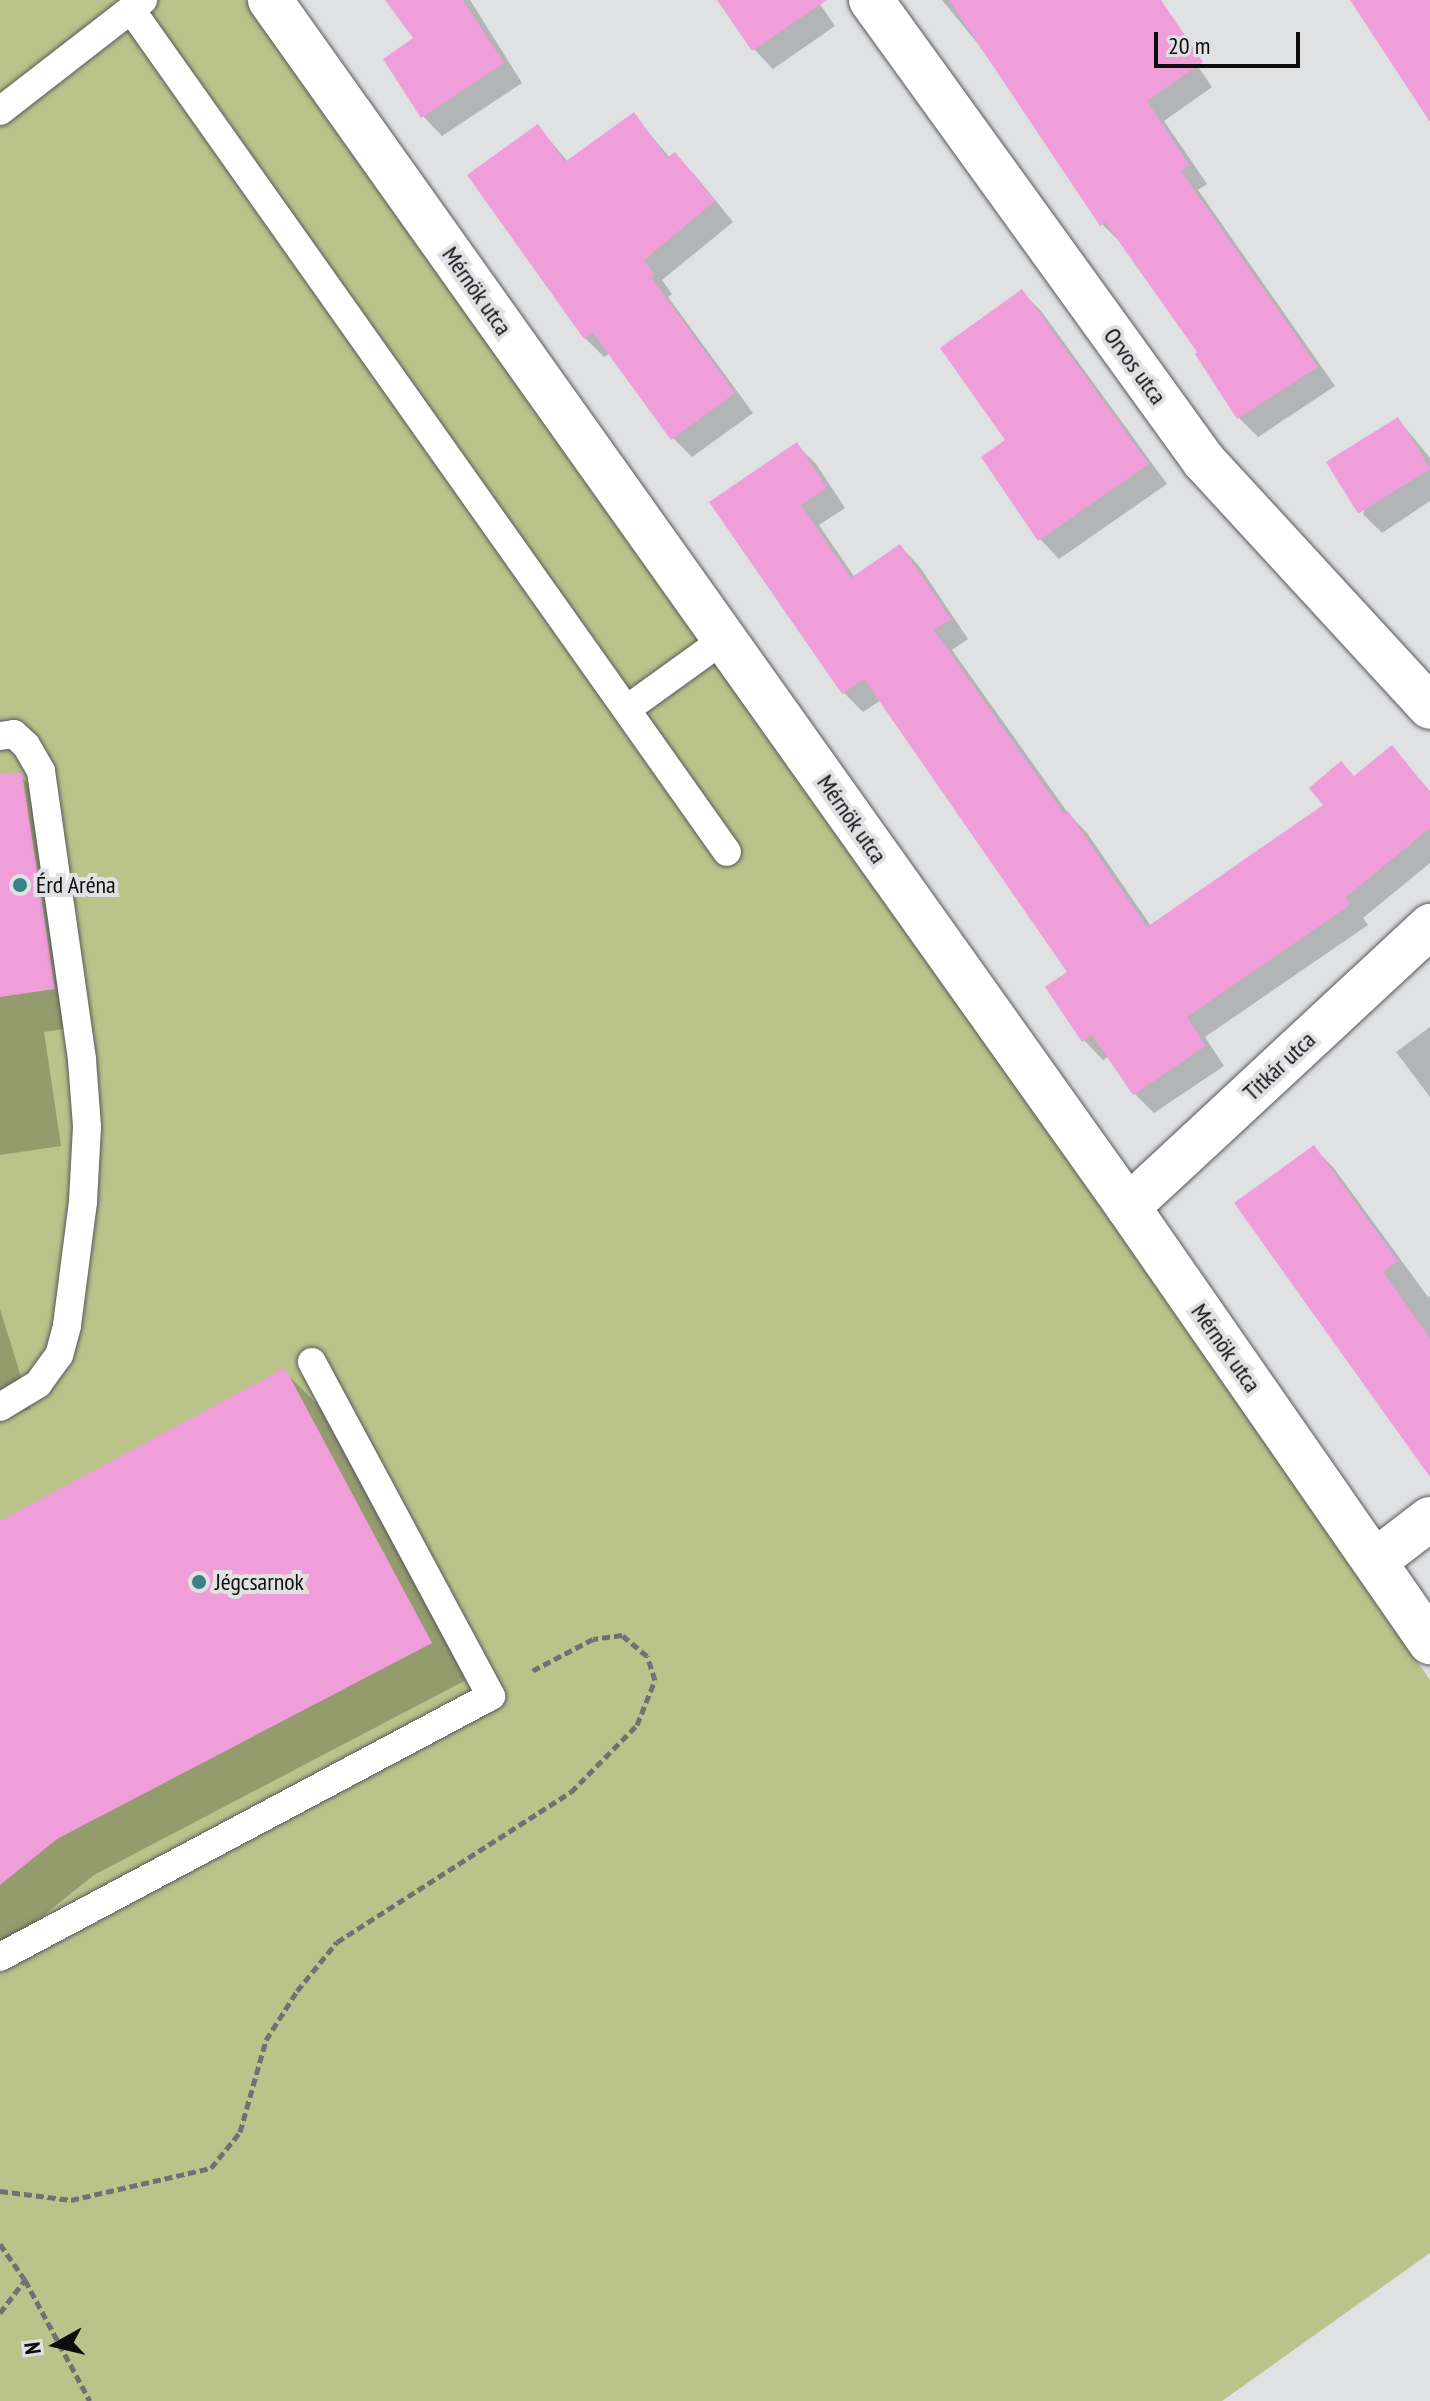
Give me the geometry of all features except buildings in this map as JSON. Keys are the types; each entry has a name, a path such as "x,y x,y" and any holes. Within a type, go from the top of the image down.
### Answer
{"street":[{"name":"Mérnök utca","path":"270,0 1128,1207 1430,1642"},
{"name":"Orvos utca","path":"871,0 1204,461 1430,707"},
{"name":"Titkár utca","path":"1128,1207 1430,926"},
{"path":"1375,1561 1430,1519"}],"lane":[{"path":"0,111 138,6 727,852"},
{"path":"627,709 724,639"},
{"path":"0,736 14,734 26,745 41,771 82,1060 87,1127 83,1202 67,1326 59,1355 38,1384 0,1407"},
{"path":"0,1957 491,1696 312,1362"}],"path":[{"path":"0,2191 71,2200 211,2168 240,2132 266,2040 297,1991 337,1942 571,1792 637,1725 655,1680 647,1656 622,1635 593,1639 532,1671"},
{"path":"0,2244 25,2280 90,2401"},
{"path":"0,2313 25,2280"}],"green space":[{"path":"0,0 246,0 990,1038 1430,1680 1430,2253 1222,2401 0,2401"}],"place":[{"name":"Érd Aréna","path":"20,885"},
{"name":"Jégcsarnok","path":"199,1582"}]}
